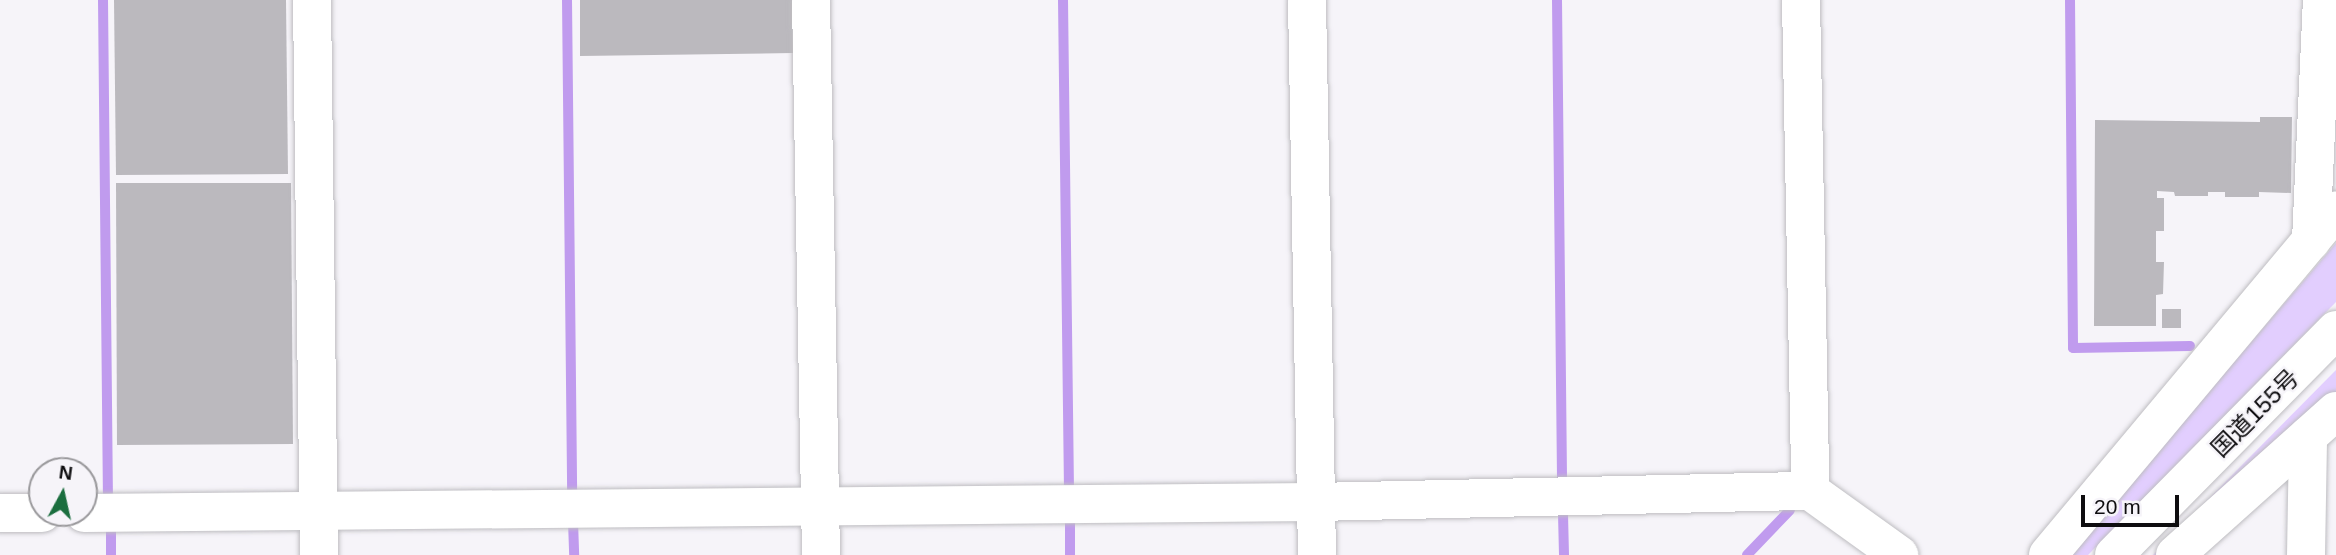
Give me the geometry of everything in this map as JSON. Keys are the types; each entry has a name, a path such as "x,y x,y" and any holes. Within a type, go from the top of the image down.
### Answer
{"main road":[{"path":"312,0 319,555"},
{"path":"811,0 821,555"},
{"path":"1307,0 1317,555"},
{"path":"1801,0 1810,491"},
{"path":"2311,241 2322,0"},
{"path":"2048,555 2336,211"},
{"name":"国道155号","path":"2114,555 2336,330"},
{"path":"2175,555 2336,411"},
{"path":"2306,555 2308,436"},
{"path":"98,513 1316,502 1810,491 1899,555"},
{"path":"0,513 28,513"}],"shaded area":[{"path":"2336,243 2336,302 2088,555 2069,555"},
{"path":"2336,370 2336,396 2164,555 2153,555"}],"building":[{"path":"114,0 286,0 288,174 116,175"},
{"path":"580,0 792,0 793,53 580,56"},
{"path":"2260,117 2292,117 2291,193 2259,192 2259,197 2225,197 2225,192 2208,192 2208,196 2175,196 2174,192 2157,191 2157,198 2164,198 2164,231 2156,231 2156,262 2164,262 2163,294 2156,295 2156,326 2094,326 2095,120 2260,122"},
{"path":"116,183 291,183 293,444 117,445"},
{"path":"2162,309 2181,309 2181,328 2162,328"}],"waterway":[{"path":"103,0 108,501"},
{"path":"567,0 572,491"},
{"path":"1063,0 1069,488"},
{"path":"1557,0 1562,483"},
{"path":"2070,0 2073,348 2190,346"},
{"path":"1747,555 1790,510"},
{"path":"1563,514 1564,555"},
{"path":"1070,517 1070,555"},
{"path":"573,521 574,555"},
{"path":"111,526 111,555"}]}
